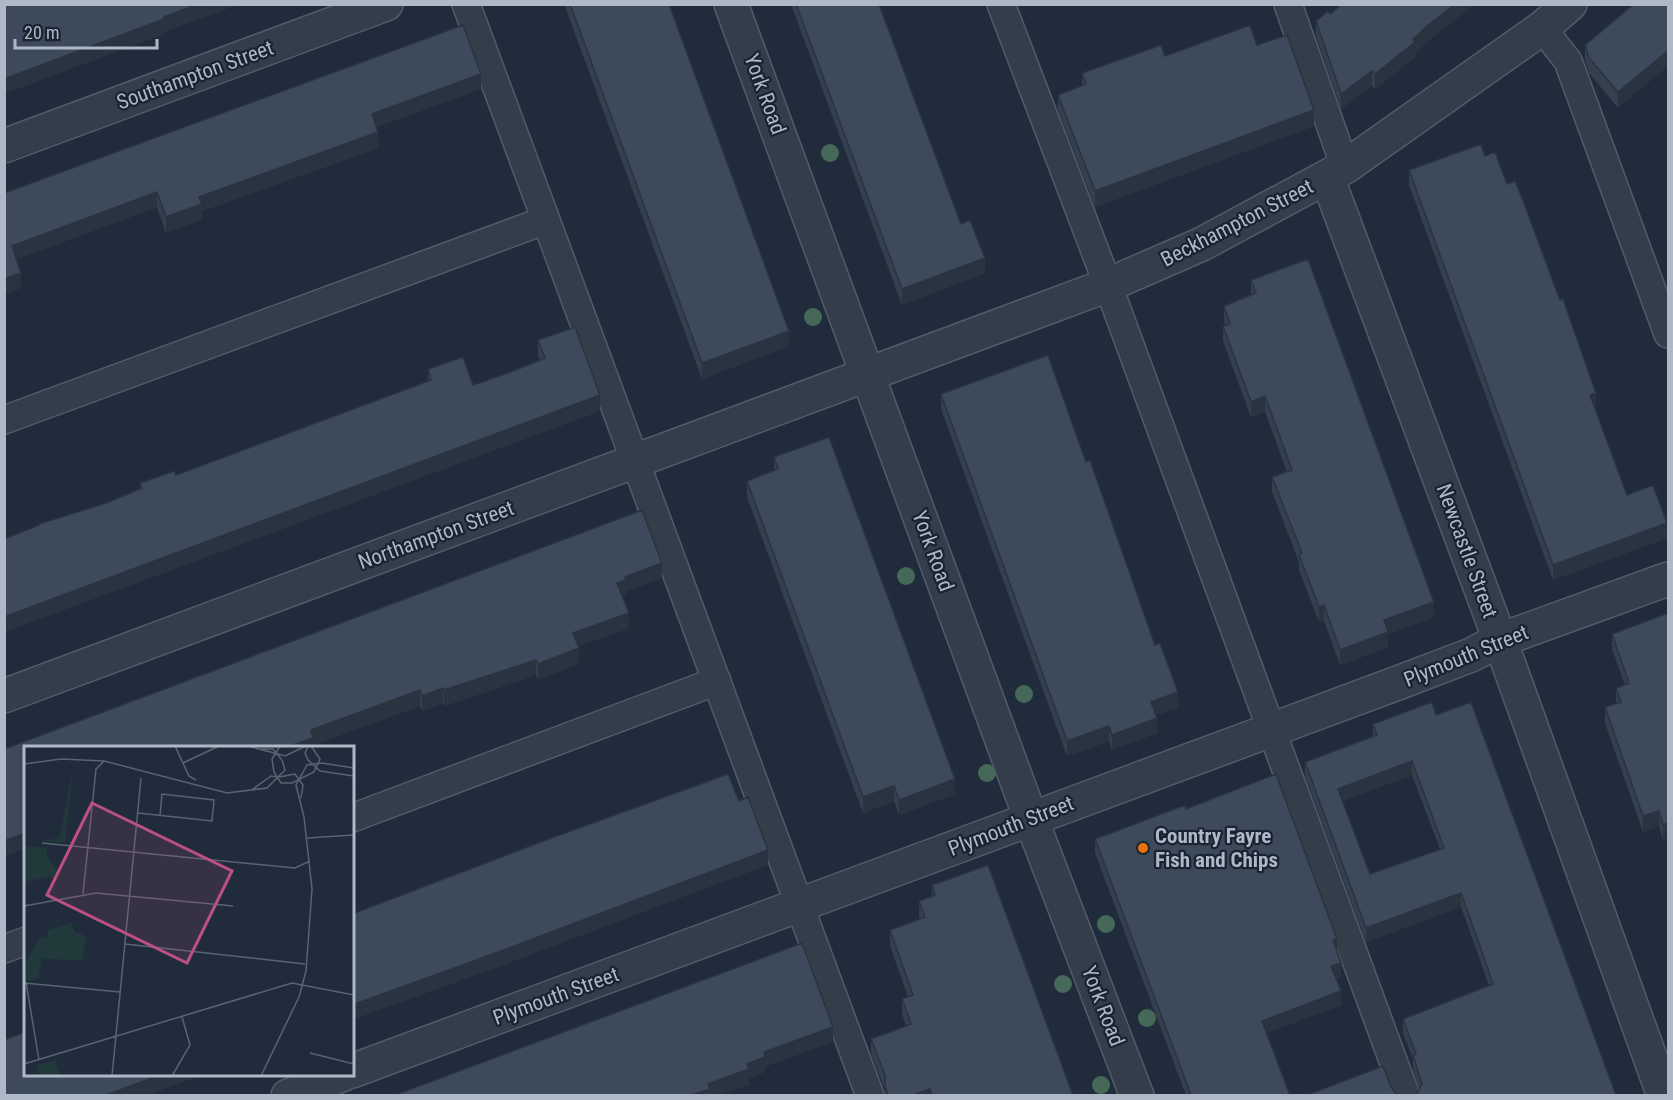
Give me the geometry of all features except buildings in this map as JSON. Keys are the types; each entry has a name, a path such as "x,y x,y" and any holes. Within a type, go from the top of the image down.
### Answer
{"street":[{"name":"Southampton Street","path":"4,146 386,4"},
{"name":"York Road","path":"732,4 1031,819 1137,1095"},
{"name":"Beckhampton Street","path":"868,375 1108,285 1202,244 1336,172 1542,28 1570,4"},
{"name":"Newcastle Street","path":"1336,172 1500,640 1664,1095"},
{"name":"Northampton Street","path":"4,696 868,375"},
{"name":"Plymouth Street","path":"354,1070 1271,730 1471,655 1500,640 1668,579"},
{"path":"288,1095 339,1076"}],"lane":[{"path":"466,4 870,1095"},
{"path":"1001,4 1108,285 1406,1095"},
{"path":"1288,4 1336,172"},
{"path":"1542,28 1568,61 1668,334"},
{"path":"4,420 546,220"},
{"path":"354,817 717,681"},
{"path":"4,949 24,942"}],"place":[{"name":"Country Fayre Fish and Chips","path":"1143,848"}]}
